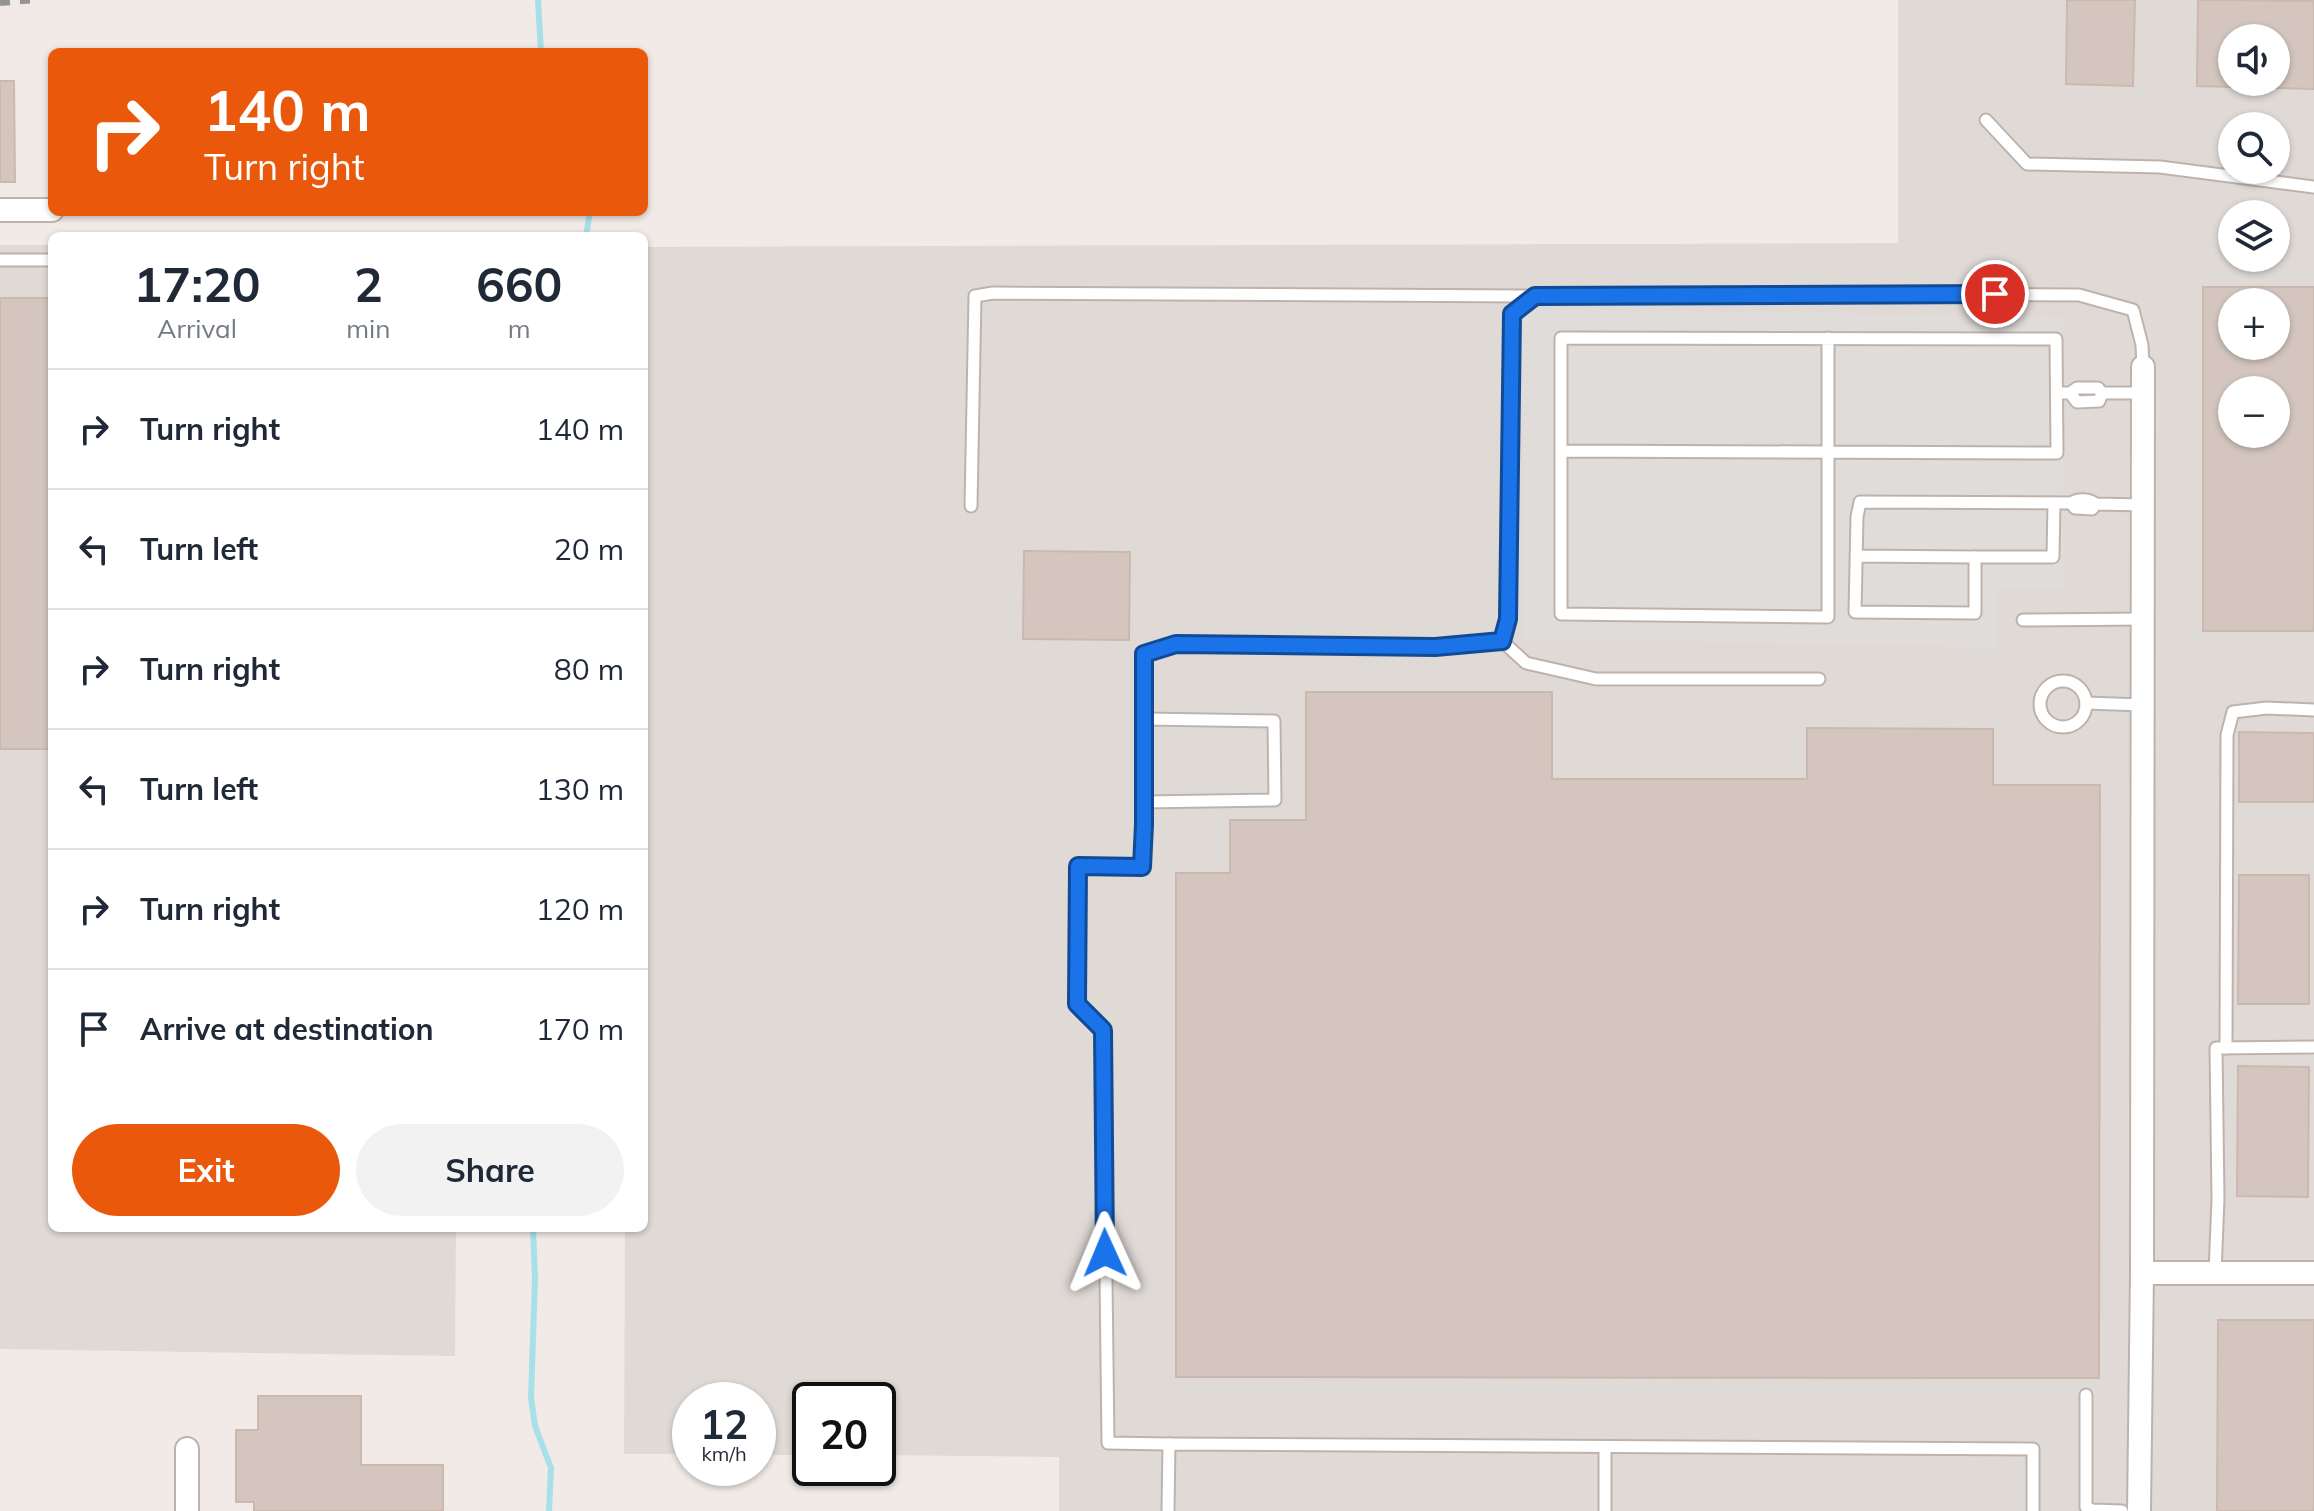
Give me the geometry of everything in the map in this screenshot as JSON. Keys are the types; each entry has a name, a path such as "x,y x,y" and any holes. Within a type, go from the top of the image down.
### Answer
{"street":[{"path":"0,210 48,210"},
{"path":"2139,1511 2143,367"},
{"path":"2142,1273 2314,1273"},
{"path":"187,1449 187,1511"}],"lane":[{"path":"1986,120 2027,164 2160,167 2314,187"},
{"path":"0,260 48,260"},
{"path":"971,506 975,296 993,293 2079,295 2133,310 2142,345 2143,367"},
{"path":"1502,641 1508,619 1512,314 1535,296"},
{"path":"1561,451 1827,452 2057,453 2056,339 1828,338 1561,338 1561,451 1561,614 1828,617 1827,452 1828,338"},
{"path":"2057,393 2070,393 2077,402 2099,401 2102,393 2143,393"},
{"path":"1975,557 1975,613 1855,612 1860,502 2071,503 2091,500 2096,504 2143,505"},
{"path":"1856,556 2053,557 2054,503"},
{"path":"2023,620 2143,619"},
{"path":"1819,679 1596,679 1526,663 1502,641 1435,647 1176,644 1144,654 1142,867 1078,866 1077,1004 1103,1030 1108,1443 2033,1449 2033,1511"},
{"path":"2060,681 2075,684 2081,689 2086,703 2082,718 2062,728 2047,722 2039,709 2041,693 2046,687 2060,681"},
{"path":"2086,703 2143,705"},
{"path":"2226,1048 2227,735 2233,712 2267,708 2314,710"},
{"path":"1144,719 1274,721 1275,800 1144,802"},
{"path":"2215,1273 2218,1199 2216,1048 2314,1047"},
{"path":"2086,1395 2086,1507 2122,1511"},
{"path":"1168,1511 1169,1444"},
{"path":"1605,1448 1605,1511"}],"shaded area":[{"path":"1898,0 2314,0 2314,1511 1059,1511 1059,1457 896,1455 896,1382 792,1382 792,1455 776,1455 776,1382 672,1382 672,1454 624,1454 625,1232 648,1232 648,247 1898,243"},
{"path":"0,245 48,245 48,1232 456,1232 455,1356 0,1349"},
{"path":"1523,309 2063,317 2063,589 1998,589 1998,647 1523,639"}],"building":[{"path":"2067,0 2135,0 2133,86 2066,84"},
{"path":"2198,0 2314,1 2314,89 2290,88 2290,24 2218,24 2218,87 2197,86"},
{"path":"0,81 14,81 15,182 0,182"},
{"path":"2203,287 2314,287 2314,631 2203,631"},
{"path":"0,298 48,298 48,749 0,749"},
{"path":"1024,551 1130,552 1129,640 1023,639"},
{"path":"1306,692 1552,692 1552,779 1807,779 1807,728 1993,729 1993,785 2100,785 2099,1378 1176,1377 1176,873 1230,873 1230,820 1306,820"},
{"path":"2239,732 2314,733 2314,802 2239,802"},
{"path":"2239,875 2309,875 2309,1004 2238,1004"},
{"path":"2238,1066 2309,1067 2308,1197 2237,1196"},
{"path":"2218,1320 2314,1320 2314,1511 2217,1511"},
{"path":"258,1396 361,1396 361,1465 443,1465 443,1511 254,1511 254,1502 236,1502 236,1430 258,1430"}],"waterway":[{"path":"538,0 541,48"},
{"path":"587,232 589,216"},
{"path":"533,1232 535,1279 531,1398 535,1426 551,1468 549,1511"}],"railway":[{"path":"0,3 37,0"}],"route":[{"path":"1105,1253 1103,1030 1077,1004 1078,866 1142,867 1144,654 1176,644 1435,647 1502,641 1508,619 1512,314 1535,296 1995,294"}]}
